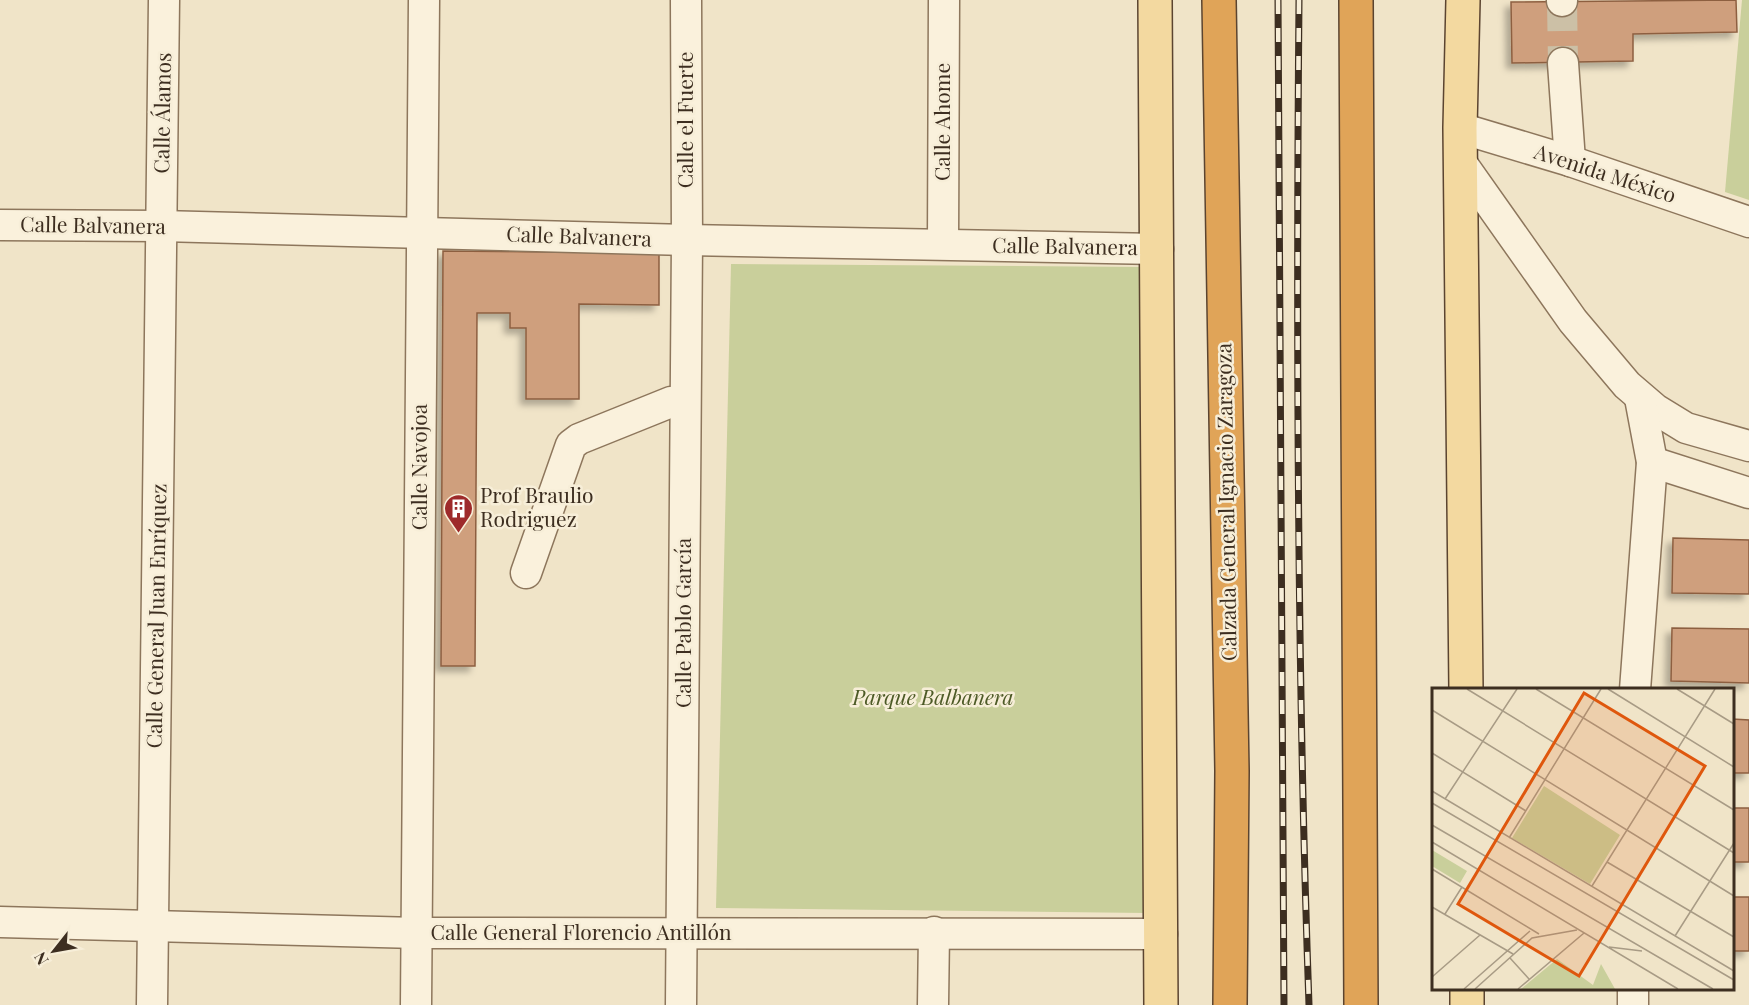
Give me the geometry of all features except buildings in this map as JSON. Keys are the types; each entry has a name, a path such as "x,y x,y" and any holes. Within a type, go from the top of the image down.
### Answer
{"highway":[{"name":"Calzada General Ignacio Zaragoza","path":"1219,0 1232,771 1230,1005"},
{"path":"1356,0 1361,1005"}],"main road":[{"path":"1155,0 1161,1005"},
{"path":"1463,0 1460,161 1466,688"}],"street":[{"name":"Calle Álamos","path":"161,226 164,0"},
{"name":"Calle Navojoa","path":"416,1005 424,0"},
{"name":"Calle el Fuerte","path":"686,0 687,240"},
{"name":"Calle Ahome","path":"943,244 944,0"},
{"path":"1563,63 1570,161"},
{"name":"Avenida México","path":"1460,128 1570,161 1749,222"},
{"path":"1460,161 1573,321 1640,398 1686,428 1749,446"},
{"name":"Calle Balvanera","path":"0,225 161,226 687,240 1158,249"},
{"name":"Calle General Juan Enríquez","path":"152,1005 161,226"},
{"name":"Calle Pablo García","path":"681,1005 687,240"},
{"path":"1635,688 1652,462 1640,398"},
{"path":"526,573 569,449 575,441 671,402 685,401"},
{"path":"1652,462 1749,492"},
{"name":"Calle General Florencio Antillón","path":"0,922 417,933 1162,934"},
{"path":"933,1005 934,932"}],"green space":[{"path":"1742,0 1749,0 1749,200 1725,192"},
{"name":"Parque Balbanera","path":"731,264 1144,267 1146,913 716,908"}],"tunnel":[{"path":"1562,1 1563,63"}],"railway":[{"path":"1278,0 1284,1005"},
{"path":"1299,0 1298,502 1309,1005"}],"place":[{"name":"Prof Braulio Rodriguez","path":"459,534"}]}
